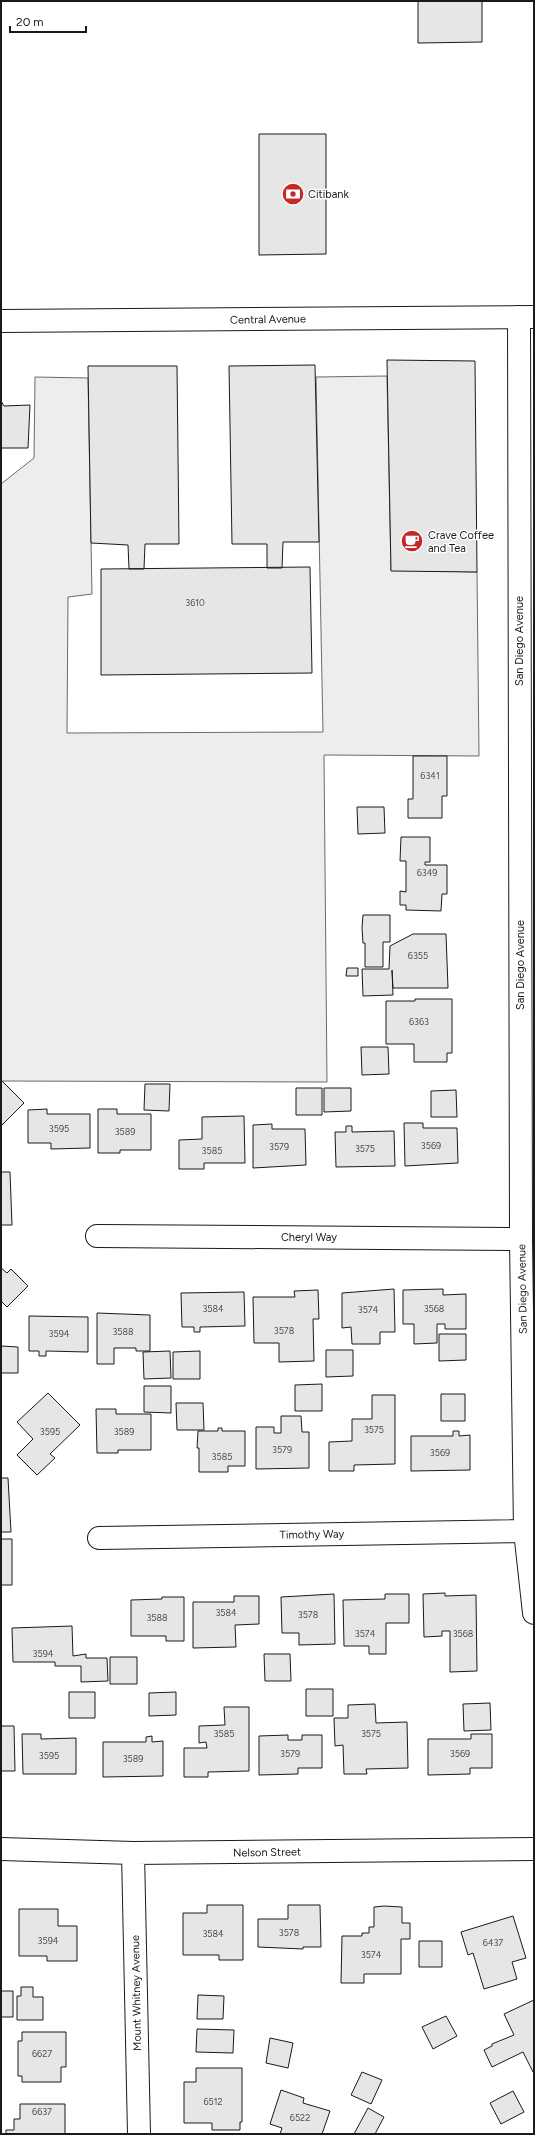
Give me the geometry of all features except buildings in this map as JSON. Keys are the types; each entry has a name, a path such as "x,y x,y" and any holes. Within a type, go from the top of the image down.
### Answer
{"street":[{"name":"Central Avenue","path":"1,321 526,317"},
{"name":"San Diego Avenue","path":"526,317 521,1239 525,1531 534,1613"},
{"name":"Cheryl Way","path":"97,1236 521,1239"},
{"name":"Timothy Way","path":"100,1538 525,1531"},
{"name":"Nelson Street","path":"1,1849 134,1853 534,1849"},
{"name":"Mount Whitney Avenue","path":"134,1853 139,2134"}],"shaded area":[{"path":"387,376 391,570 477,572 479,756 324,755 327,1082 1,1081 1,484 34,458 35,377 88,378 92,594 68,597 67,733 323,732 316,377"}],"place":[{"name":"Citibank","path":"293,194"},
{"name":"Crave Coffee and Tea","path":"412,541"}]}
